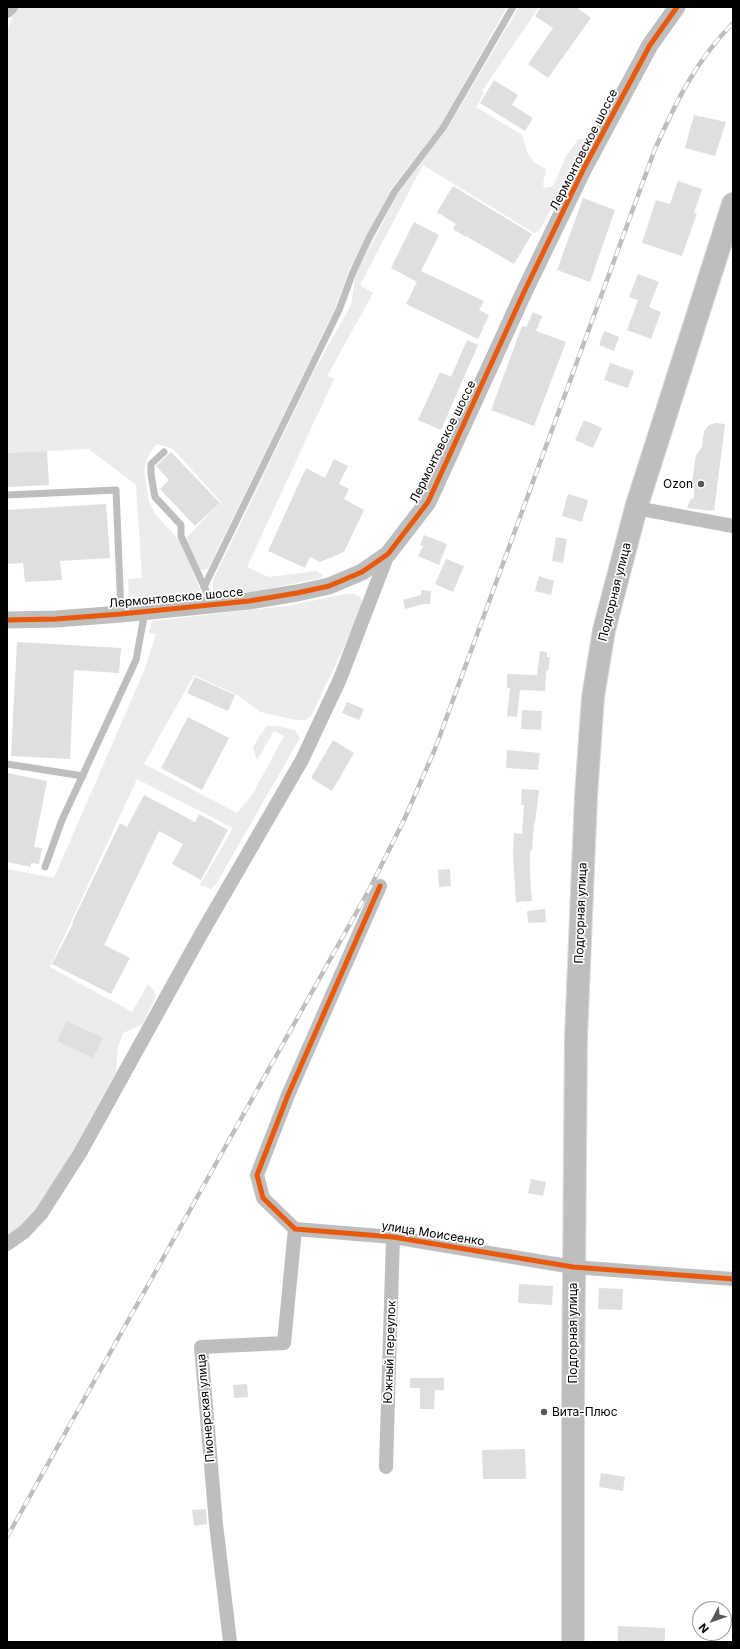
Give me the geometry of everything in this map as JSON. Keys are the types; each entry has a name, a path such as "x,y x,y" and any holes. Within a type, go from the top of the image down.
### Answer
{"main road":[{"name":"Подгорная улица","path":"573,1642 576,1036 586,796 593,697 604,630 636,508 733,204"}],"street":[{"path":"7,11 11,7"},
{"name":"Лермонтовское шоссе","path":"7,620 56,619 121,614 249,601 329,586 362,572 388,554 428,502 525,290 584,168 650,45 677,7"},
{"path":"636,508 733,526"},
{"path":"7,1244 24,1232 41,1214 80,1153 192,950 302,760 340,679 388,554"},
{"path":"295,1229 263,1198 257,1175 288,1095 380,886"},
{"name":"улица Моисеенко","path":"295,1229 393,1237 574,1267 733,1278"},
{"name":"Пионерская улица","path":"230,1642 216,1524 201,1347 284,1343 295,1229"},
{"name":"Южный переулок","path":"386,1467 393,1237"}],"lane":[{"path":"204,587 339,310 353,272 369,238 395,191 443,128 513,7"},
{"path":"164,452 151,464 151,475 155,497 181,525 181,536 212,604"},
{"path":"7,495 116,490 121,614"},
{"path":"45,867 62,820 136,660 145,611"},
{"path":"7,764 83,776"}],"shaded area":[{"path":"18,7 507,7 440,126 391,189 349,270 335,309 208,569 200,570 188,545 187,537 221,502 173,449 157,444 149,454 144,469 149,502 155,514 181,542 201,592 195,597 138,603 129,595 128,579 142,578 136,485 89,449 7,453 7,32 14,11"},
{"path":"519,7 539,7 482,91 484,93 476,107 522,135 529,156 535,163 546,169 543,185 545,188 553,186 566,156 578,139 586,139 588,143 539,231 534,233 423,165 360,285 373,293 327,376 334,379 247,567 269,577 316,571 323,575 321,578 228,597 220,596 213,592 213,580 314,371 351,305 356,273 399,192 447,129"},
{"path":"345,594 354,594 360,597 362,601 362,609 311,716 305,720 296,720 260,712 239,696 194,675 144,764 237,813 252,795 284,736 274,731 257,760 253,747 267,726 276,726 295,730 300,738 216,884 211,889 200,885 233,828 137,779 50,967 132,1012 148,984 154,990 156,997 142,1025 123,1033 118,1047 116,1072 61,1172 41,1205 20,1228 7,1237 7,869 54,878 144,671 156,634 149,633 152,621 287,606"}],"building":[{"path":"541,7 576,7 591,18 548,78 528,64 553,28 535,16"},
{"path":"494,80 518,95 512,105 533,118 525,131 480,103"},
{"path":"694,115 726,122 715,156 685,148"},
{"path":"678,181 702,189 694,213 697,213 682,256 642,243 656,200 670,204"},
{"path":"453,186 532,234 514,264 453,229 456,224 437,212"},
{"path":"583,198 615,210 590,282 557,270"},
{"path":"414,222 439,235 421,271 484,301 479,310 489,315 478,339 406,304 417,282 391,268"},
{"path":"638,274 659,282 649,307 661,312 651,339 627,330 638,300 629,297"},
{"path":"533,312 542,316 536,331 566,342 534,426 491,410 522,326 526,327"},
{"path":"604,331 619,337 614,351 599,345"},
{"path":"467,340 478,345 441,430 418,420 440,372 451,377"},
{"path":"610,363 634,371 628,388 604,380"},
{"path":"584,420 602,428 593,448 575,440"},
{"path":"716,423 725,424 714,511 687,508 690,500 694,498 694,488 692,482 696,455 702,447 704,431 709,425"},
{"path":"47,451 49,485 7,487 7,453"},
{"path":"171,452 220,503 195,526 160,489 169,480 156,466"},
{"path":"334,459 348,466 339,484 349,489 344,499 364,510 344,552 320,562 310,557 305,568 268,551 306,468 325,478"},
{"path":"568,494 588,500 582,522 562,516"},
{"path":"106,504 110,558 60,561 62,580 25,582 23,563 7,564 7,510"},
{"path":"424,535 447,544 439,565 418,556 423,546 420,545"},
{"path":"556,537 567,539 563,563 552,561"},
{"path":"446,559 464,566 453,592 435,584"},
{"path":"539,576 554,581 551,595 535,591"},
{"path":"421,590 431,591 430,604 405,609 403,600 421,595"},
{"path":"17,642 121,648 119,673 74,670 70,759 11,756"},
{"path":"540,651 547,652 547,657 550,657 548,671 546,671 545,691 520,690 517,717 507,716 510,688 507,688 507,674 537,675"},
{"path":"195,677 235,695 228,711 187,693"},
{"path":"347,702 364,709 359,720 342,713"},
{"path":"522,710 542,711 541,730 521,729"},
{"path":"188,717 229,738 202,790 161,768"},
{"path":"333,740 354,753 332,791 311,778"},
{"path":"507,750 540,753 538,770 506,768"},
{"path":"7,773 47,781 34,847 42,848 39,864 31,863 31,867 7,862"},
{"path":"522,789 539,790 534,823 532,851 530,851 532,901 516,902 513,855 514,833 522,834 524,805 521,805"},
{"path":"144,795 195,822 199,814 228,830 201,880 172,864 183,844 159,831 104,945 130,958 111,994 52,964 73,924 72,923 120,823 127,827"},
{"path":"450,869 451,886 439,887 438,870"},
{"path":"545,909 546,922 528,923 527,911"},
{"path":"67,1021 103,1038 93,1058 57,1041"},
{"path":"531,1179 546,1182 543,1196 528,1193"},
{"path":"519,1284 553,1286 552,1305 518,1303"},
{"path":"599,1288 623,1289 622,1310 598,1309"},
{"path":"410,1378 444,1378 444,1390 435,1390 434,1409 420,1409 420,1388 410,1388"},
{"path":"247,1384 248,1397 234,1398 233,1385"},
{"path":"525,1449 526,1479 483,1479 482,1450"},
{"path":"601,1473 625,1477 623,1491 599,1487"},
{"path":"206,1509 207,1524 194,1526 192,1510"},
{"path":"618,1626 665,1628 665,1642 618,1641"}],"railway":[{"path":"7,1537 369,890 404,820 435,749 655,149 679,98 697,67 733,23"}],"cycle path":[{"path":"7,620 56,619 121,614 249,601 297,593 329,586 362,572 388,554 428,502 525,290 584,168 650,45 677,7"},
{"path":"380,886 288,1095 257,1175 263,1198 295,1229 393,1237 573,1267 733,1279"}],"place":[{"name":"Ozon","path":"701,484"},
{"name":"Вита-Плюс","path":"544,1412"}]}
